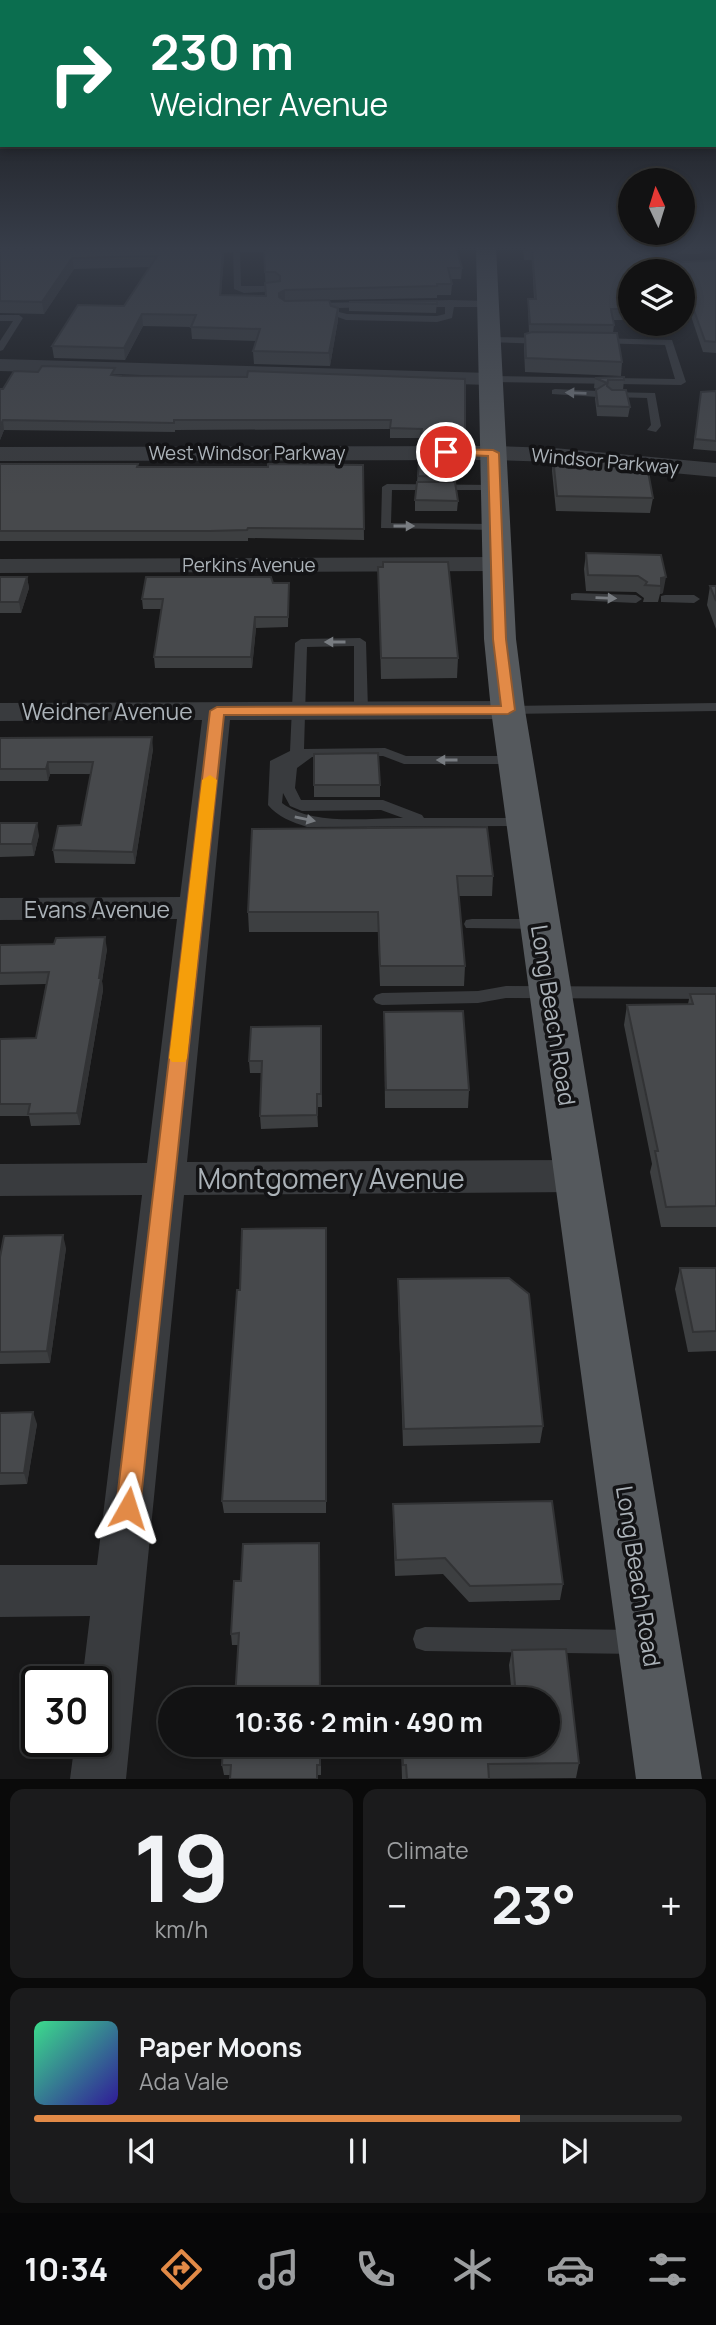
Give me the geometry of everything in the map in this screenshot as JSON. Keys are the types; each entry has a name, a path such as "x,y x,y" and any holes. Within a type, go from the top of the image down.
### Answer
{"main road":[{"name":"Long Beach Road","path":"489,330 499,639 670,1779"}],"street":[{"path":"0,365 490,379"},
{"name":"West Windsor Parkway","path":"0,454 493,453"},
{"name":"Windsor Parkway","path":"493,453 554,455 716,470"},
{"name":"Perkins Avenue","path":"0,566 497,564"},
{"name":"Weidner Avenue","path":"0,712 508,710"},
{"path":"98,1779 217,711"},
{"name":"Evans Avenue","path":"0,909 195,908"},
{"name":"Montgomery Avenue","path":"0,1180 579,1176"},
{"path":"0,1591 119,1590"}],"lane":[{"path":"0,348 11,330"},
{"path":"489,340 558,341"},
{"path":"490,379 681,382 669,342 586,341"},
{"path":"555,393 598,394"},
{"path":"612,394 652,395 656,426 652,430"},
{"path":"494,487 387,487 385,526 496,527"},
{"path":"576,597 636,599"},
{"path":"665,599 694,600"},
{"path":"297,753 300,643 360,642 361,710"},
{"path":"508,710 716,707"},
{"path":"324,752 303,758 290,766 288,788 295,803 302,806 383,806 429,822"},
{"path":"516,760 404,760 385,752 297,753 277,761 275,805 288,815 307,822 525,823"},
{"path":"472,925 541,925"},
{"path":"382,999 478,997 506,992 716,993"},
{"path":"425,1639 649,1642"}],"building":[{"path":"62,330 134,330 124,348 52,346"},
{"path":"260,330 334,330 329,353 253,351"},
{"path":"701,330 716,330 716,342 705,341"},
{"path":"617,333 622,362 526,358 525,334"},
{"path":"42,366 115,368 111,375 122,376 247,377 248,371 465,379 465,429 463,434 421,434 422,429 390,428 391,420 174,420 174,423 3,420 0,426 0,389 3,389 14,371 38,372"},
{"path":"624,377 624,380 608,380 607,386 612,390 626,390 630,407 598,406 596,390 607,383 595,378"},
{"path":"716,391 716,441 695,439 701,392"},
{"path":"419,457 462,457 461,469 452,468 453,477 418,476"},
{"path":"553,457 647,466 653,498 557,496"},
{"path":"0,464 138,464 137,467 363,465 364,529 0,531"},
{"path":"417,482 455,482 458,501 415,500"},
{"path":"586,553 661,555 666,577 661,578 661,586 645,585 647,582 638,576 588,575"},
{"path":"383,562 448,562 458,658 381,658 378,567 383,567"},
{"path":"0,577 27,577 19,602 0,602"},
{"path":"146,577 271,577 273,583 289,583 288,617 255,617 251,657 154,657 163,599 142,599"},
{"path":"710,586 716,586 716,601"},
{"path":"152,737 133,852 53,850 58,826 81,825 93,762 48,762 46,769 0,769 0,738"},
{"path":"378,753 380,785 314,785 314,754"},
{"path":"0,823 37,823 32,844 0,844"},
{"path":"487,827 493,876 457,876 465,966 380,966 378,912 248,912 252,829"},
{"path":"105,937 101,978 77,1113 28,1114 30,1104 0,1104 0,1039 36,1038 49,972 0,973 0,945 54,944 56,938"},
{"path":"690,994 716,994 716,1206 666,1207 655,1151 658,1151 627,1005 693,1004"},
{"path":"463,1011 469,1090 386,1090 384,1012"},
{"path":"321,1026 321,1094 317,1094 317,1115 260,1116 262,1061 249,1061 251,1027"},
{"path":"326,1228 326,1501 222,1501 237,1290 240,1290 242,1229"},
{"path":"63,1235 47,1351 0,1352 0,1257 4,1236"},
{"path":"680,1268 716,1268 716,1331 693,1332"},
{"path":"509,1278 529,1294 543,1426 404,1429 398,1279"},
{"path":"33,1412 24,1473 0,1473 0,1413"},
{"path":"552,1501 563,1584 470,1586 445,1558 396,1560 393,1504"},
{"path":"319,1543 320,1687 236,1687 239,1633 231,1634 234,1581 241,1581 243,1544"},
{"path":"566,1649 579,1763 488,1764 489,1779 407,1779 403,1757 560,1757 560,1687 515,1687 512,1650"},
{"path":"222,1757 320,1757 317,1779 230,1779 231,1765 222,1765"}],"slow traffic":[{"path":"178,1058 210,780"}],"route":[{"path":"128,1508 217,711 508,710 499,639 493,453 446,452"}]}
